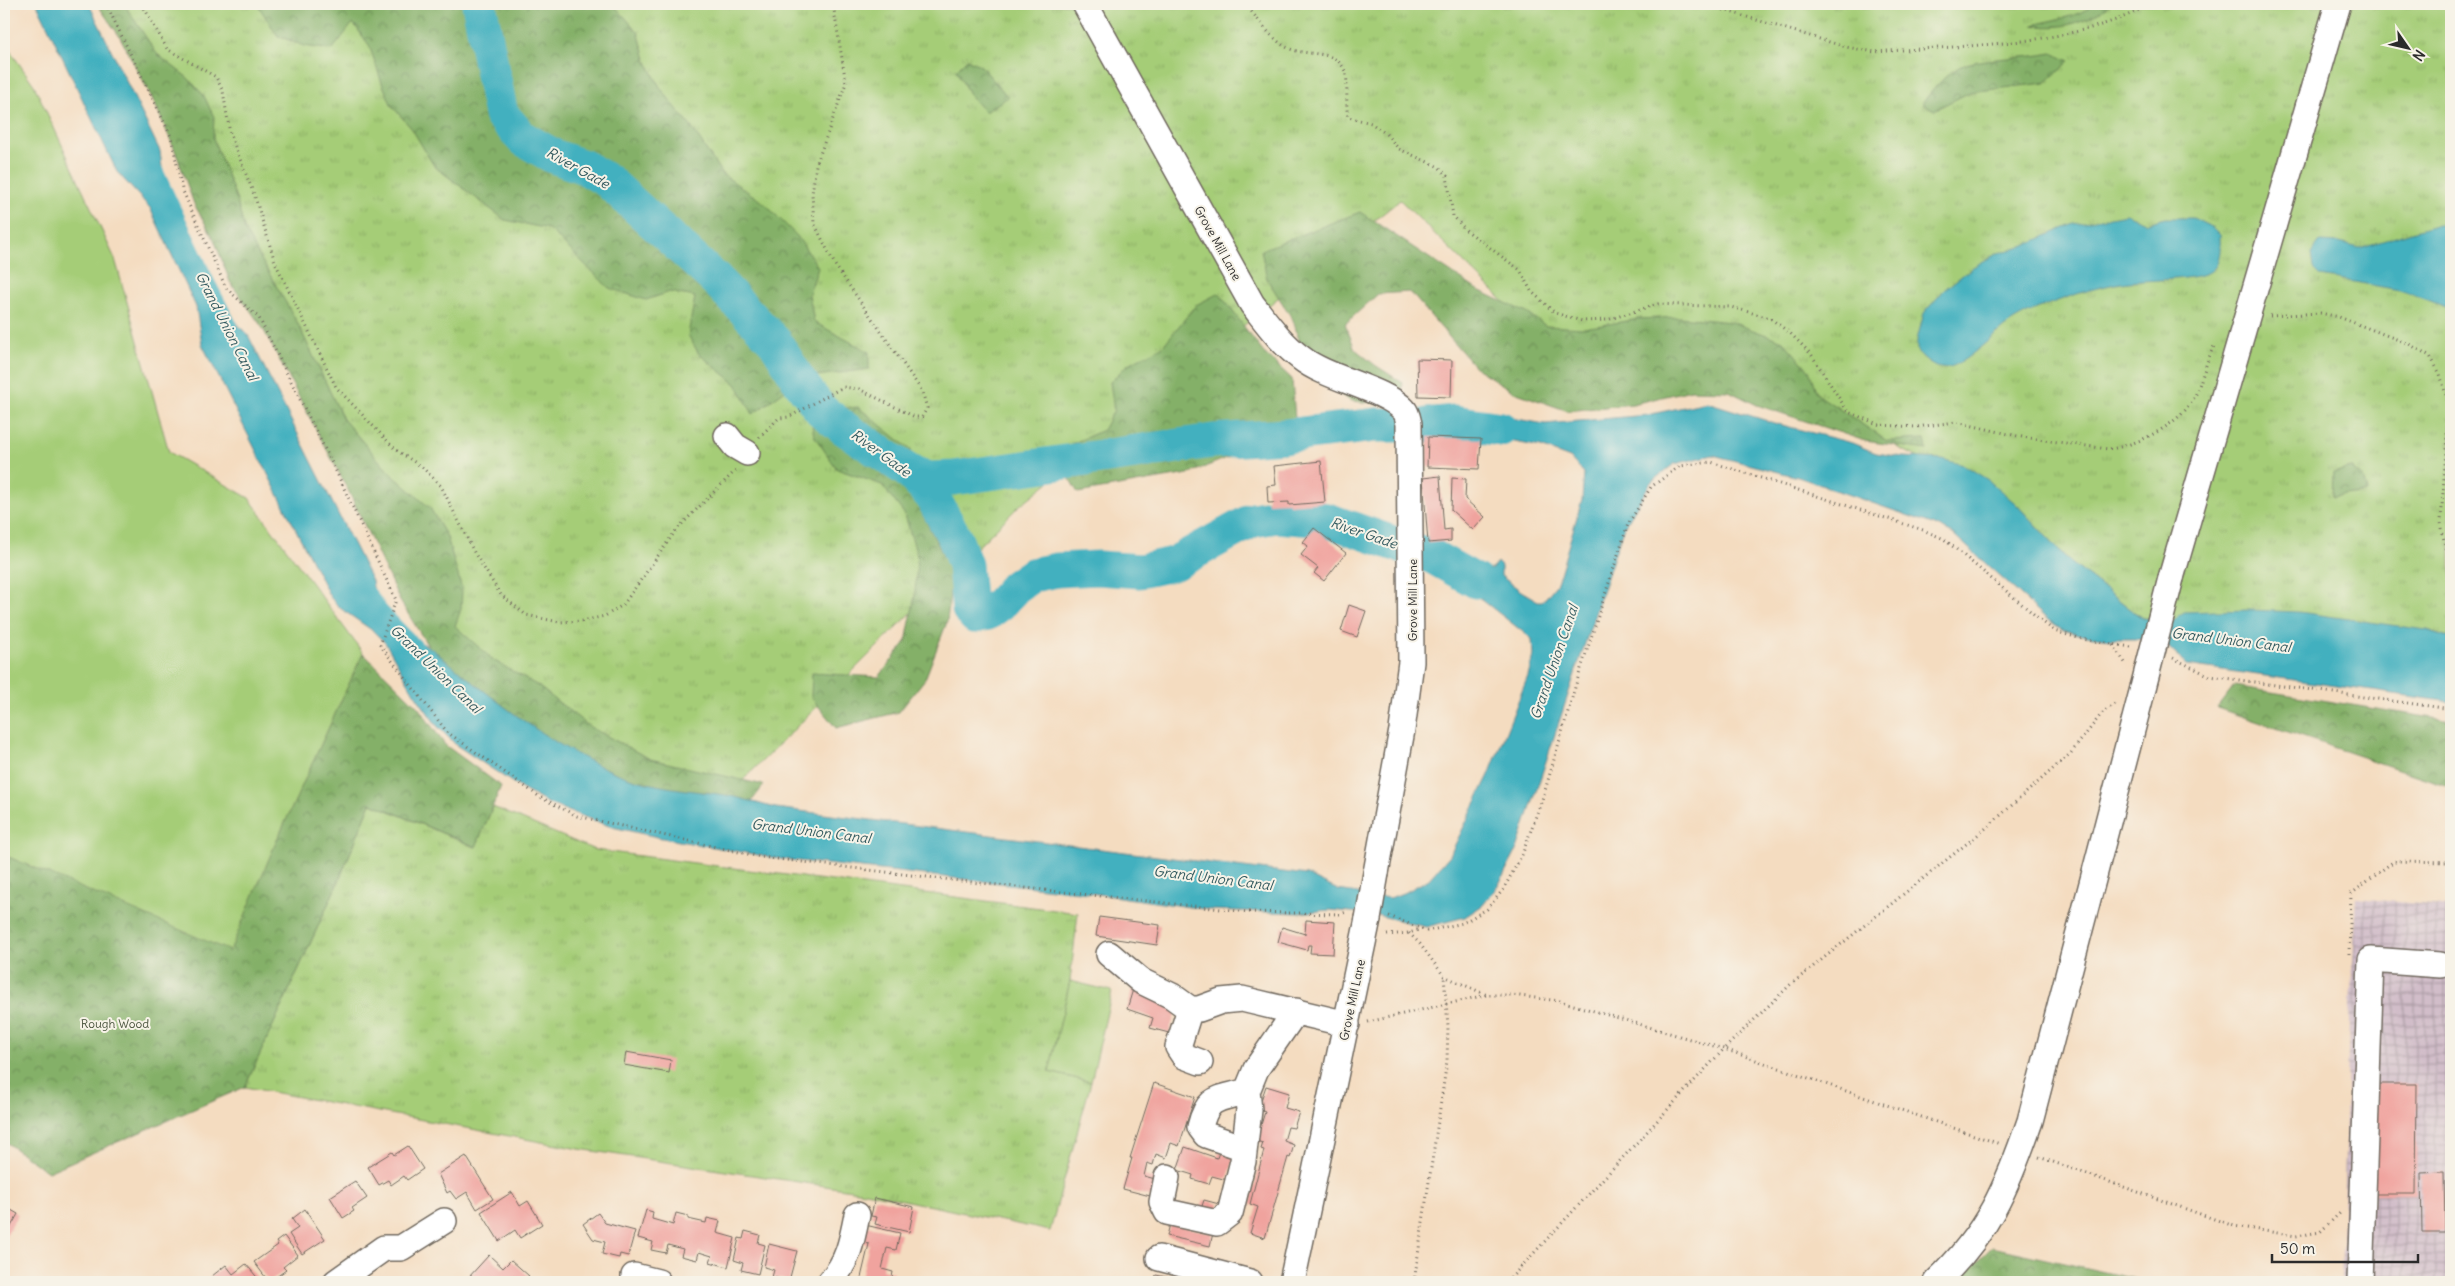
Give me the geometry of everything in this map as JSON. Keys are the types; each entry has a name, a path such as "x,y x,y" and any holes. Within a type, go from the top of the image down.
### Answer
{"street":[{"name":"Grove Mill Lane","path":"1085,4 1252,304 1275,335 1302,359 1337,378 1389,398 1405,410 1409,424 1412,531 1412,662 1402,730 1368,919 1292,1282"},
{"path":"1936,1282 1962,1256 1987,1224 2001,1197 2030,1122 2171,578 2338,4"},
{"path":"727,436 736,446 747,453"},
{"path":"1109,954 1141,981 1172,996 1190,1008 1199,1009 1221,1001 1242,999 1347,1024"},
{"path":"2360,1282 2371,960 2440,965"},
{"path":"1190,1008 1178,1047 1184,1056 1200,1062"},
{"path":"1166,1177 1162,1202 1167,1212 1217,1223 1230,1213 1244,1148 1249,1110 1247,1091 1256,1069 1296,1011"},
{"path":"1244,1148 1206,1136 1200,1127 1204,1109 1209,1104 1247,1091"},
{"path":"830,1282 839,1272 850,1249 857,1215"},
{"path":"336,1282 384,1248 401,1248 444,1221"},
{"path":"1159,1258 1250,1282"},
{"path":"634,1276 658,1282"}],"path":[{"path":"106,4 171,136 182,189 226,288 258,318 335,469 396,600 380,645"},
{"path":"142,4 167,49 216,77 223,91 230,134 256,197 275,262 336,387 396,450 422,467 441,486 476,554 501,595 526,615 559,622 582,621 605,616 624,605 677,529 740,466 752,444 779,418 789,417 843,387 859,388 915,417 922,417 927,408 922,390 836,266 814,223 812,194 816,165 846,83 833,4"},
{"path":"1245,4 1268,32 1288,48 1317,53 1339,61 1346,73 1345,105 1348,117 1371,123 1385,133 1399,149 1439,166 1448,176 1453,216 1466,230 1520,270 1531,291 1555,313 1582,320 1607,320 1658,304 1731,307 1770,318 1790,333 1811,354 1848,412 1880,425 1916,428 1956,422 2022,438 2108,449 2134,444 2180,416 2195,396 2216,342"},
{"path":"1704,4 1846,47 1875,52 2060,36 2112,22 2133,14 2150,4"},
{"path":"2248,318 2302,313 2326,314 2371,328 2410,344 2430,356 2440,374 2449,405 2441,522 2445,547 2451,553"},
{"path":"1506,1282 1537,1252 1724,1049 1790,985 1999,817 2071,753 2103,712 2119,701 2141,695"},
{"path":"1423,929 1409,934 1420,944 1444,976 1487,995"},
{"path":"1414,1282 1447,1061 1444,976"},
{"path":"1347,1024 1366,1023 1487,995 1512,995 1560,1001 1724,1049 2234,1226 2296,1236 2320,1232 2341,1212"}],"shaded area":[{"path":"2357,898 2451,907 2451,1282 2341,1282 2349,1020"}],"green space":[{"path":"97,4 124,4 157,54 188,78 204,96 214,117 213,138 236,198 245,231 298,324 343,419 389,472 430,508 447,537 462,589 461,609 455,626 493,660 538,686 590,727 650,759 764,785 745,810 621,782 526,728 435,657 400,601 348,490 262,327 230,282 214,239 194,204 176,153 154,102 120,37"},
{"path":"111,4 2451,4 2451,638 2426,630 2173,621 2142,618 2070,562 2015,503 1942,459 1921,459 1674,335 1535,332 1400,200 1019,506 727,796 453,665 426,643"},
{"path":"257,4 613,4 638,32 647,62 661,89 692,128 722,174 764,203 797,236 818,267 809,294 814,322 869,352 869,369 817,376 784,391 753,414 736,384 699,354 688,335 695,297 670,292 646,300 609,288 549,229 505,220 434,166 412,129 392,106 369,45 353,23 332,50 304,46 278,36"},
{"path":"2094,4 2111,4 2084,20 2074,23 2054,27 2033,25 2073,15 2088,9"},
{"path":"4,42 34,85 115,259 169,452 249,498 363,653 276,842 230,951 4,855"},
{"path":"2052,53 2070,61 2045,83 1970,92 1934,110 1922,103 1947,75 1966,64 1985,60"},
{"path":"967,59 981,66 1008,97 985,112 970,96 956,70"},
{"path":"1360,212 1476,289 1527,313 1546,326 1584,328 1639,319 1680,317 1731,322 1783,341 1809,370 1817,394 1887,441 1925,439 1927,450 1865,441 1757,405 1729,391 1691,390 1633,404 1568,411 1514,392 1476,368 1410,292 1378,294 1345,324 1355,349 1403,383 1399,405 1351,401 1326,386 1303,353 1293,320 1267,279 1261,250"},
{"path":"1219,293 1263,352 1292,379 1295,420 1255,424 1239,453 1188,474 1078,493 1068,476 1069,445 1103,430 1114,410 1110,382 1128,364 1162,347 1196,305"},
{"path":"858,407 911,450 915,499 952,573 947,622 925,679 899,712 836,728 811,697 812,673 879,677 906,642 915,595 917,555 905,515 882,485 837,469 815,437 812,426 834,409"},
{"path":"2350,468 2363,477 2367,492 2332,497 2333,473"},
{"name":"Rough Wood","path":"363,653 418,707 445,745 501,786 476,847 371,803 339,880 245,1087 48,1172 4,1141 4,855 230,950 276,842"},
{"path":"2234,686 2451,721 2451,787 2217,708"},
{"path":"371,803 475,847 493,807 595,850 1078,913 1070,981 1049,1072 1091,1082 1050,1231 865,1192 579,1149 245,1087 339,880"},
{"path":"1070,981 1112,991 1091,1082 1049,1072"},
{"path":"1992,1247 2149,1282 1956,1282"}],"water":[{"path":"37,4 89,4 160,151 166,201 212,298 248,335 372,581 378,611 385,625 396,634 431,648 501,704 570,751 621,775 647,783 731,796 776,808 1307,875 1338,890 1390,898 1408,891 1429,879 1450,855 1489,775 1528,676 1533,655 1532,639 1468,589 1434,567 1433,557 1438,547 1483,570 1492,569 1497,562 1501,566 1501,576 1521,591 1538,601 1543,601 1556,585 1582,500 1584,473 1570,458 1541,447 1457,431 1454,422 1458,415 1511,418 1545,424 1647,415 1707,402 1774,423 1852,443 1876,453 1903,457 1942,459 1966,466 1988,480 2015,503 2070,562 2142,618 2173,621 2184,612 2249,610 2299,612 2426,630 2451,638 2451,702 2187,665 2168,647 2138,639 2112,639 2065,631 2048,620 1953,534 1935,525 1798,477 1713,455 1674,464 1651,482 1623,529 1517,849 1498,886 1483,905 1465,917 1426,927 1373,914 1330,910 1298,913 1211,910 1098,894 781,859 662,838 612,827 549,804 522,789 456,745 437,726 414,693 386,644 373,631 340,608 330,597 202,344 196,307 150,208 117,172"},
{"path":"2126,214 2148,223 2165,218 2193,218 2213,228 2220,235 2220,254 2215,268 2205,274 2196,276 2112,285 2048,304 2011,322 1970,356 1949,367 1939,367 1931,364 1917,351 1917,340 1924,313 1945,289 1973,267 1998,253 2018,248 2074,224"},
{"path":"2438,224 2451,224 2451,309 2405,291 2321,276 2313,268 2311,254 2320,242 2338,243 2360,248"}],"building":[{"path":"1417,359 1452,360 1451,397 1418,396"},
{"path":"1428,437 1481,439 1479,469 1427,467"},
{"path":"1321,461 1325,502 1289,505 1289,502 1268,503 1267,486 1276,485 1274,466"},
{"path":"1440,476 1444,530 1451,529 1451,541 1428,543 1423,478"},
{"path":"1452,478 1466,479 1465,499 1485,517 1473,530 1451,510"},
{"path":"1314,528 1346,553 1324,581 1314,573 1318,568 1301,555 1308,546 1303,542"},
{"path":"1349,605 1366,611 1357,637 1341,631"},
{"path":"1099,917 1160,925 1157,945 1096,936"},
{"path":"1306,920 1335,922 1333,954 1310,953 1311,945 1308,945 1307,950 1278,942 1282,927 1305,934"},
{"path":"1134,986 1177,1008 1169,1033 1150,1028 1153,1018 1127,1009"},
{"path":"626,1052 671,1060 669,1073 624,1065"},
{"path":"1154,1083 1195,1097 1179,1146 1171,1143 1166,1158 1156,1154 1153,1165 1147,1163 1144,1176 1159,1180 1154,1197 1123,1189 1132,1158 1130,1158"},
{"path":"2372,1084 2417,1084 2416,1194 2370,1194"},
{"path":"1266,1086 1289,1093 1285,1108 1299,1112 1294,1128 1288,1127 1284,1141 1294,1145 1290,1158 1288,1157 1265,1238 1250,1233 1258,1207 1250,1204 1264,1150 1261,1149 1263,1143 1256,1141 1265,1112 1258,1109"},
{"path":"408,1146 423,1169 407,1180 404,1176 391,1185 388,1180 379,1185 368,1167 392,1152 394,1155"},
{"path":"1185,1147 1217,1158 1219,1152 1235,1157 1227,1180 1212,1176 1209,1184 1192,1179 1193,1175 1177,1170"},
{"path":"466,1156 493,1199 477,1209 467,1192 456,1199 450,1191 447,1193 438,1174"},
{"path":"2444,1172 2445,1232 2422,1232 2421,1173"},
{"path":"355,1181 367,1198 352,1208 354,1211 343,1218 330,1197"},
{"path":"512,1192 520,1206 528,1201 542,1224 520,1238 515,1230 499,1241 481,1212"},
{"path":"875,1198 914,1207 909,1232 875,1224 877,1217 871,1216"},
{"path":"1204,1200 1219,1204 1214,1219 1199,1215"},
{"path":"4,1206 18,1214 4,1239"},
{"path":"305,1209 325,1239 302,1254 289,1234 298,1228 292,1219"},
{"path":"646,1210 653,1212 652,1219 673,1225 676,1213 688,1216 688,1219 706,1223 707,1218 720,1221 717,1233 735,1238 728,1267 710,1262 712,1256 699,1252 697,1260 681,1256 683,1249 668,1245 666,1253 651,1250 653,1242 638,1238"},
{"path":"598,1213 605,1223 635,1231 628,1256 620,1254 619,1258 602,1254 605,1242 593,1239 583,1224"},
{"path":"1170,1224 1213,1233 1210,1246 1167,1236"},
{"path":"865,1225 900,1233 896,1250 887,1248 882,1269 893,1272 891,1282 860,1282 869,1244 861,1242"},
{"path":"745,1231 760,1235 758,1243 765,1245 758,1274 741,1270 743,1263 734,1260 739,1238 743,1239"},
{"path":"284,1236 298,1255 283,1267 286,1270 269,1282 254,1262 278,1245 276,1242"},
{"path":"769,1244 797,1251 789,1281 772,1277 774,1270 764,1267"},
{"path":"489,1255 503,1268 511,1260 529,1276 523,1282 472,1282 468,1278"},
{"path":"246,1264 260,1281 209,1282 207,1280 226,1265 233,1274"},
{"path":"1156,1275 1187,1281 1187,1282 1154,1282"}],"waterway":[{"name":"River Gade","path":"479,4 501,114 522,138 553,156 584,167 608,181 716,280 775,342 800,382 821,410 844,428 908,471 932,496 955,538 965,565 969,609 975,616 988,613 1000,604 1015,587 1032,575 1057,570 1098,568 1140,571 1173,564 1253,520 1277,516 1327,520 1433,557 1476,581"},
{"name":"Grand Union Canal","path":"154,173 205,283 227,325"},
{"path":"1427,425 1454,422 1501,429"},
{"path":"908,471 929,479 954,478 1213,441 1285,436 1376,425 1400,425"},
{"name":"Grand Union Canal","path":"365,593 379,613 418,653"}]}
